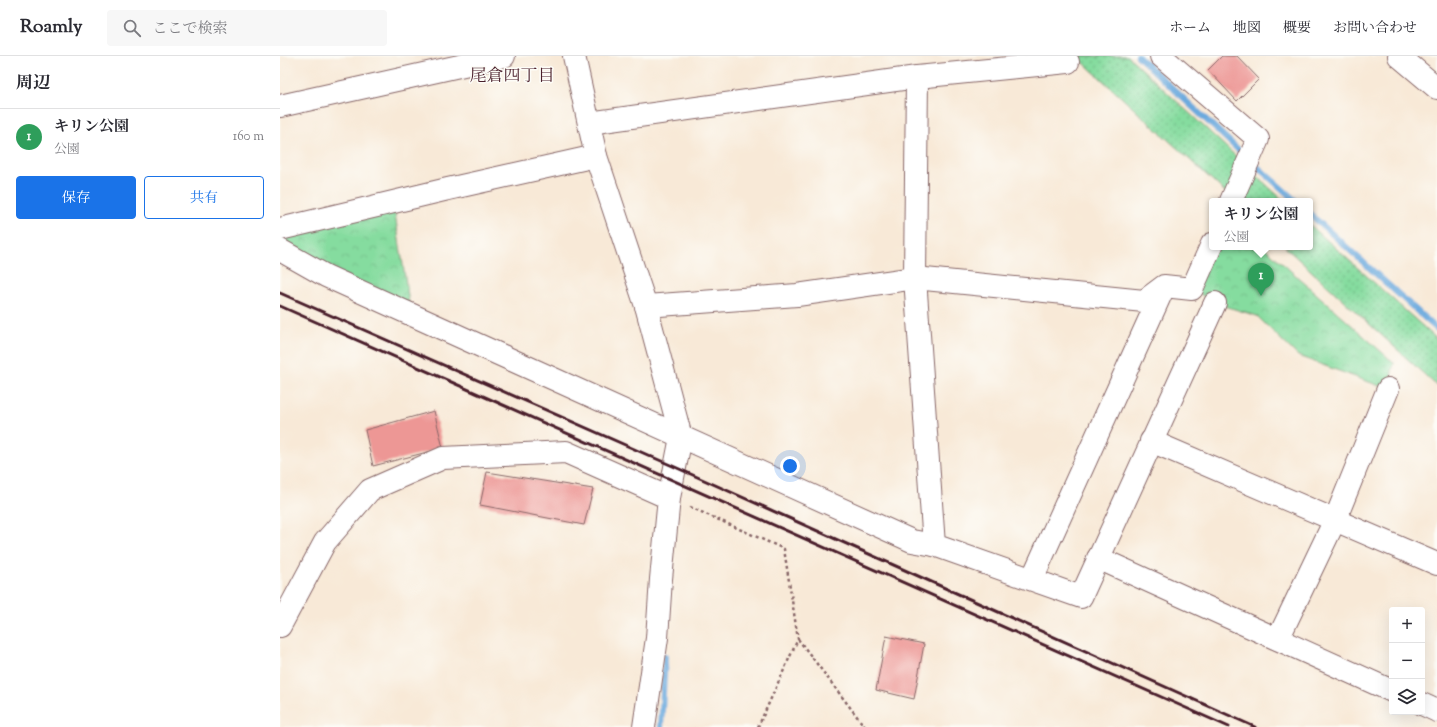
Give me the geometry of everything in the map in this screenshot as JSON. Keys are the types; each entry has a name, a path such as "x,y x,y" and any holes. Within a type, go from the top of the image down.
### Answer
{"street":[{"path":"280,106 504,56"},
{"path":"574,56 596,156 646,306 680,437 669,498 657,638 644,727"},
{"path":"1161,56 1258,139 1232,198"},
{"path":"1400,56 1437,88"},
{"path":"589,123 917,77 1068,62"},
{"path":"917,77 915,278 934,545"},
{"path":"280,229 596,156"},
{"path":"280,250 326,276 912,541 934,545 1081,597 1215,303"},
{"path":"646,306 797,295 915,278 1144,301 1164,286 1192,289 1209,250"},
{"path":"1035,580 1164,286"},
{"path":"1278,639 1335,520 1388,389"},
{"path":"1152,441 1437,564"},
{"path":"280,626 325,542 370,490 443,458 566,452 669,498"},
{"path":"1098,558 1389,689"},
{"path":"1425,705 1437,711"}],"path":[{"path":"669,498 784,549 798,639 865,727"},
{"path":"758,727 798,639"}],"green space":[{"path":"1076,56 1128,56 1281,198 1232,198"},
{"path":"393,202 411,315 280,250 280,229"},
{"path":"1313,228 1437,339 1437,386 1288,250 1313,250"},
{"path":"1211,250 1267,250 1394,363 1388,389 1298,356 1257,316 1215,303 1192,289"}],"building":[{"path":"1222,56 1237,56 1259,79 1237,101 1208,70"},
{"path":"434,411 443,448 373,466 365,430"},
{"path":"487,472 593,489 584,525 480,505"},
{"path":"886,636 924,644 914,699 876,690"}],"waterway":[{"path":"1138,56 1245,156"},
{"path":"1252,162 1293,198"},
{"path":"1313,217 1437,329"},
{"path":"661,727 665,657"}],"railway":[{"path":"280,293 675,467 1255,727"},
{"path":"280,306 1229,727"}],"place":[{"name":"キリン公園","path":"1261,296"}],"district":[{"name":"尾倉四丁目","path":"512,75"}]}
